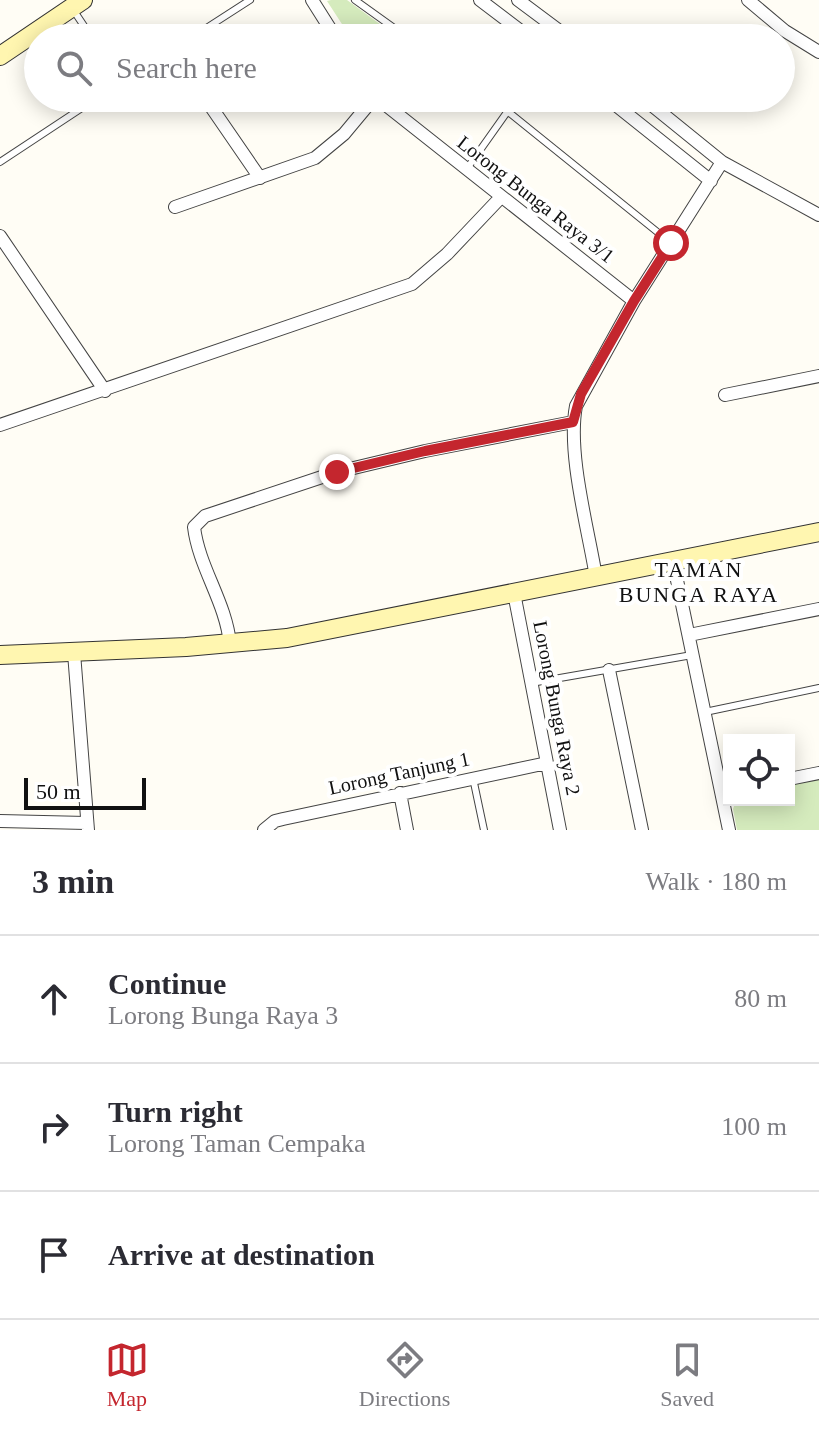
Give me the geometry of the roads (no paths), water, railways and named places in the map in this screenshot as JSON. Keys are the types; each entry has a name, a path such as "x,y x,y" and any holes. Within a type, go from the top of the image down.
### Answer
{"street":[{"path":"312,0 327,24"},
{"path":"480,0 512,24"},
{"path":"518,0 550,24"},
{"path":"748,0 777,24"},
{"path":"47,24 77,4"},
{"path":"795,37 819,52"},
{"path":"0,56 24,40"},
{"path":"215,112 260,178"},
{"path":"175,207 315,158 344,134 364,112"},
{"name":"Lorong Bunga Raya 3/1","path":"393,112 634,301"},
{"path":"625,112 711,181"},
{"path":"660,112 722,162 819,215"},
{"path":"596,577 573,447 573,422 581,394 634,301 722,162"},
{"path":"0,425 412,284 447,254 501,197"},
{"path":"0,236 105,391"},
{"path":"725,395 819,376"},
{"path":"230,644 225,617 196,544 194,527 205,516 337,472 573,422"},
{"path":"0,655 230,644 323,633 819,532"},
{"path":"673,561 723,784"},
{"name":"Lorong Bunga Raya 2","path":"514,593 560,830"},
{"path":"689,635 819,609"},
{"path":"0,821 87,827 74,653"},
{"path":"609,670 642,830"},
{"name":"Lorong Tanjung 1","path":"264,830 275,821 547,763"},
{"path":"795,778 819,773"},
{"path":"400,793 407,830"},
{"path":"726,806 729,830"}],"lane":[{"path":"213,24 250,0"},
{"path":"355,0 388,24"},
{"path":"77,4 86,24"},
{"path":"0,162 76,112"},
{"path":"466,171 507,112"},
{"path":"509,112 671,243"},
{"path":"531,683 692,655"},
{"path":"705,712 819,688"},
{"path":"473,778 484,830"}],"district":[{"name":"TAMAN BUNGA RAYA","path":"699,582"}]}
